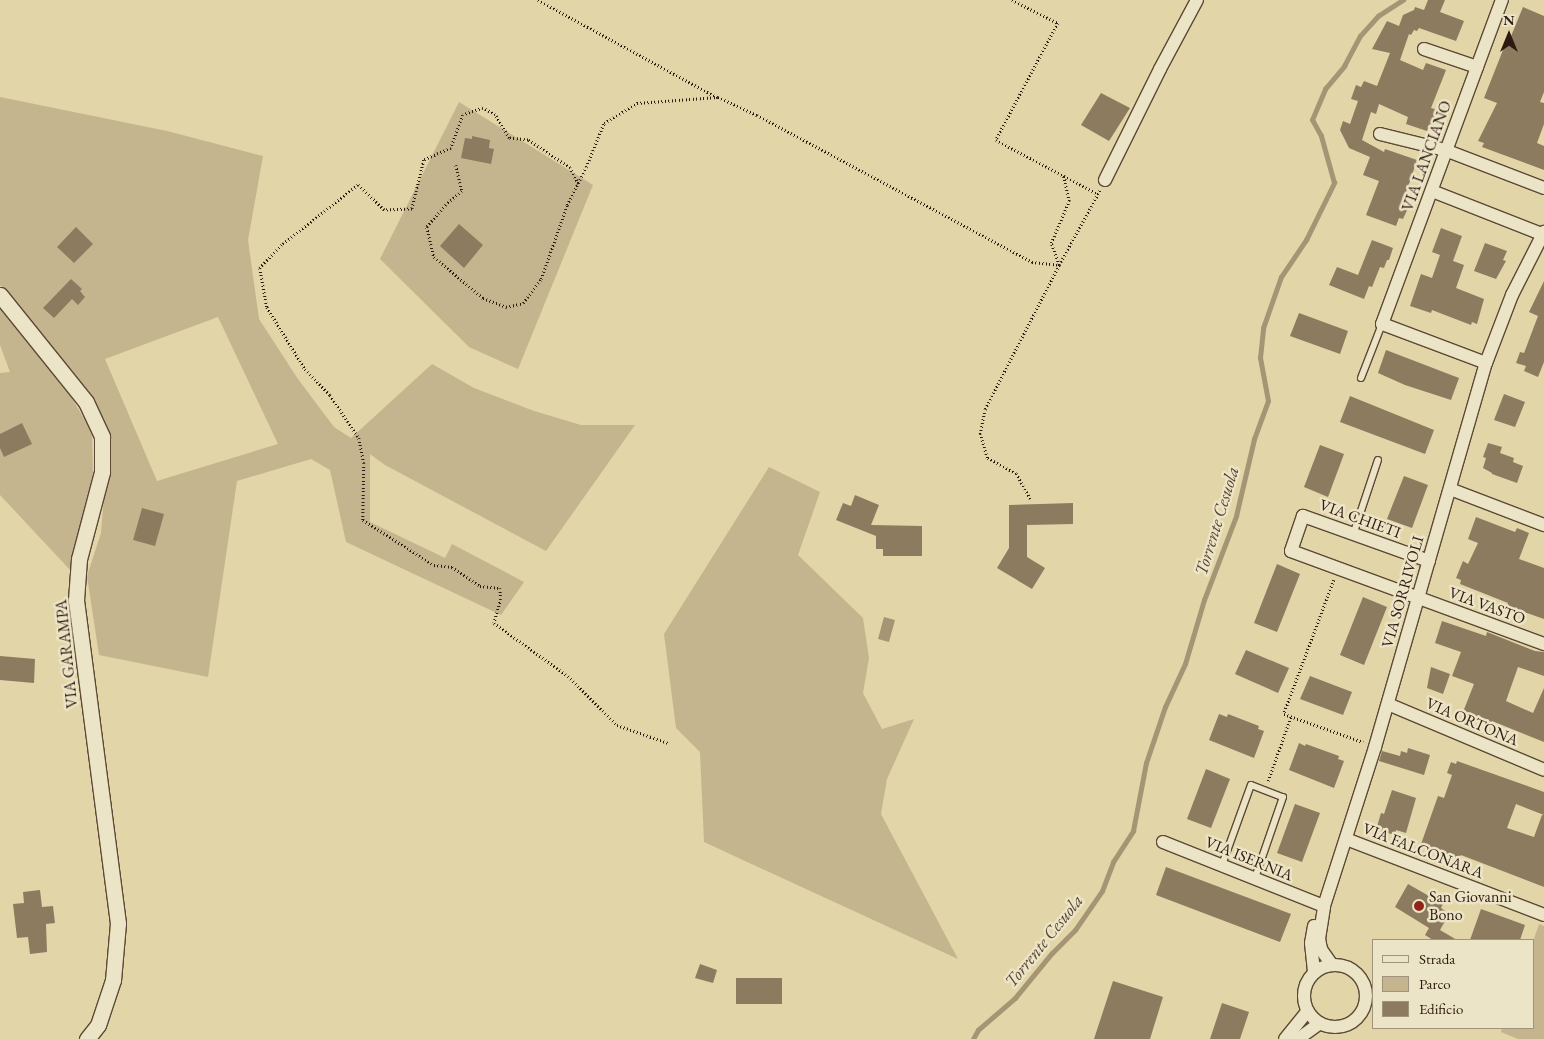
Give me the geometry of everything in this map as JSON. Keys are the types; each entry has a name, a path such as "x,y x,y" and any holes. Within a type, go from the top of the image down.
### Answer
{"street":[{"path":"1106,180 1160,69 1197,0"},
{"name":"VIA LANCIANO","path":"1382,324 1502,0"},
{"path":"1424,49 1477,67"},
{"path":"1380,134 1445,150 1544,188"},
{"path":"1432,191 1543,233"},
{"name":"VIA SORRIVOLI","path":"1332,965 1321,949 1319,939 1324,906 1388,704 1486,363 1512,295 1543,233"},
{"name":"VIA GARAMPA","path":"0,295 86,402 102,437 102,472 79,559 76,600 118,923 113,980 98,1025 87,1039"},
{"path":"1382,324 1486,363"},
{"path":"1450,489 1544,525"},
{"name":"VIA CHIETI","path":"1419,598 1291,551 1303,516 1429,561"},
{"name":"VIA VASTO","path":"1419,598 1544,644"},
{"name":"VIA ORTONA","path":"1388,704 1544,770"},
{"name":"VIA FALCONARA","path":"1346,839 1544,915"},
{"name":"VIA ISERNIA","path":"1163,842 1324,906"},
{"path":"1314,973 1332,965 1347,968 1360,978 1364,987 1364,1002 1358,1016 1340,1026 1320,1023 1308,1011 1304,1001 1304,991 1314,973 1310,943 1318,914 1324,906"},
{"path":"1285,1039 1308,1011"},
{"path":"1298,1039 1320,1023"}],"lane":[{"name":"VIA LANCIANO","path":"1361,378 1382,324"},
{"path":"1353,535 1378,460"},
{"path":"1222,865 1251,785 1264,790 1283,798 1255,878"}],"path":[{"path":"538,0 718,98 757,115 1032,262 1059,265"},
{"path":"1012,0 1058,23 996,140 1098,194"},
{"path":"456,165 462,190 427,227 434,256 483,298 506,307 523,303 541,279 567,205 604,122 637,103 718,98"},
{"path":"578,184 570,168 528,140 510,138 495,115 483,108 463,115 451,148 424,160 412,209 384,210 358,185 282,245 260,268 266,307 306,369 330,395 359,438 364,463 363,520 434,565 452,568 480,586 500,588 501,599 494,623 568,676 617,724 668,743"},
{"path":"1059,265 1051,242 1069,201 1063,176"},
{"path":"1030,500 1016,474 987,458 980,434 985,409 1059,265 1106,180"},
{"path":"1338,569 1284,714 1375,747"},
{"path":"1264,790 1291,716"}],"green space":[{"path":"0,97 167,131 263,156 248,240 259,319 298,379 334,427 351,438 432,364 474,388 534,411 581,425 635,425 546,551 385,465 370,454 370,522 445,558 452,544 524,582 501,615 346,542 330,470 311,459 237,481 208,677 99,655 87,576 101,533 109,433 72,374 0,285","holes":["218,317 278,444 157,481 105,359"]},
{"path":"459,102 593,185 518,369 469,347 380,259"},
{"path":"0,309 64,385 92,432 93,473 72,572 0,495 0,373 10,372 0,345"},
{"path":"769,467 820,492 798,555 863,618 869,658 863,693 882,729 914,719 887,779 881,814 958,959 704,842 700,752 676,728 664,634"},
{"path":"1539,924 1544,926 1544,1039 1518,1039 1501,1032 1502,1029 1534,1029 1534,939"}],"shaded area":[{"path":"884,617 895,620 889,642 878,639"}],"building":[{"path":"1428,0 1445,0 1440,12 1464,21 1456,41 1419,28 1417,31 1414,30 1411,35 1409,34 1400,60 1423,70 1426,63 1446,70 1431,108 1438,110 1433,125 1430,124 1427,131 1406,124 1408,117 1379,104 1376,114 1371,112 1362,140 1384,152 1385,149 1417,160 1404,199 1403,206 1408,208 1403,219 1399,218 1396,226 1366,215 1379,181 1363,175 1370,157 1349,148 1340,130 1343,121 1350,124 1358,101 1351,99 1356,85 1361,87 1364,81 1377,86 1390,53 1372,49 1387,21 1399,26 1403,15 1414,10 1415,7 1424,10"},
{"path":"1523,7 1544,16 1544,92 1540,102 1544,103 1544,124 1537,143 1544,146 1544,170 1482,147 1484,143 1478,141 1497,103 1484,98 1505,45 1507,46"},
{"path":"1101,93 1130,108 1109,141 1081,125"},
{"path":"472,136 490,140 489,148 494,149 491,164 461,158 465,138 472,139"},
{"path":"459,224 483,245 464,268 440,246"},
{"path":"76,227 93,244 74,263 57,247"},
{"path":"1441,228 1462,236 1453,261 1464,265 1456,288 1484,299 1477,324 1472,322 1471,325 1432,310 1431,313 1410,306 1421,274 1432,278 1440,255 1432,252"},
{"path":"1372,240 1393,248 1389,260 1387,260 1384,268 1380,267 1372,287 1369,286 1364,299 1329,285 1337,267 1358,275"},
{"path":"1485,243 1507,251 1503,260 1506,261 1496,279 1474,271"},
{"path":"71,279 82,289 80,291 85,297 78,305 72,299 54,318 43,308"},
{"path":"1544,281 1544,362 1538,377 1524,371 1526,366 1516,363 1520,352 1524,353 1538,316 1529,312"},
{"path":"1299,313 1348,331 1340,354 1290,336"},
{"path":"1386,350 1459,378 1451,400 1405,385 1378,373"},
{"path":"1504,394 1525,402 1515,427 1494,420"},
{"path":"1350,396 1434,430 1425,454 1340,422"},
{"path":"22,423 32,444 4,457 0,448 0,434"},
{"path":"1488,443 1502,447 1500,453 1514,458 1513,462 1523,466 1517,483 1492,474 1483,468 1486,458 1483,457"},
{"path":"1320,445 1344,454 1328,497 1304,487"},
{"path":"1404,476 1428,485 1412,528 1387,519"},
{"path":"855,495 879,505 871,525 922,526 922,556 883,556 883,549 876,549 876,536 836,520 843,503 851,506"},
{"path":"1073,503 1073,524 1027,525 1027,557 1045,568 1032,589 997,568 1009,548 1009,505"},
{"path":"142,508 164,514 155,546 133,540"},
{"path":"1476,517 1515,532 1517,528 1529,533 1519,559 1544,568 1544,619 1507,606 1508,603 1460,584 1461,580 1456,578 1463,561 1468,564 1478,543 1468,539"},
{"path":"1277,564 1300,574 1277,632 1254,623"},
{"path":"1363,597 1387,607 1364,665 1340,655"},
{"path":"1442,621 1486,636 1487,632 1535,651 1544,652 1544,676 1518,667 1506,701 1533,713 1544,688 1544,742 1492,721 1491,723 1463,712 1474,684 1452,676 1461,652 1435,643"},
{"path":"1246,650 1289,668 1278,693 1235,674"},
{"path":"0,656 35,659 34,683 0,680"},
{"path":"1431,667 1450,674 1443,694 1427,688"},
{"path":"1310,676 1352,692 1343,715 1300,699"},
{"path":"1219,714 1227,717 1228,714 1259,726 1258,729 1264,731 1254,758 1209,740"},
{"path":"1299,743 1339,756 1338,759 1344,761 1334,788 1289,770"},
{"path":"1408,748 1430,755 1424,775 1379,761 1382,751 1400,756 1401,751 1407,753"},
{"path":"1457,761 1544,792 1544,815 1544,887 1461,855 1459,859 1420,847 1438,796 1444,798 1452,775 1447,773 1451,762 1456,764","holes":["1516,804 1544,815 1542,815 1534,837 1507,828"]},
{"path":"1206,769 1230,779 1211,828 1187,819"},
{"path":"1392,790 1416,798 1406,833 1396,830 1395,835 1376,830 1381,813 1384,814"},
{"path":"1295,804 1320,813 1302,862 1277,853"},
{"path":"1166,867 1291,914 1280,942 1156,895"},
{"name":"San Giovanni Bono","path":"1408,884 1443,904 1441,908 1448,913 1448,916 1440,930 1455,939 1431,939 1425,935 1429,928 1395,907"},
{"path":"40,890 42,907 53,906 55,923 46,924 47,952 30,954 28,937 17,938 13,904 24,903 23,892"},
{"path":"1481,909 1525,925 1520,939 1470,939"},
{"path":"700,964 717,970 713,983 695,978"},
{"path":"736,978 782,978 782,1004 736,1004"},
{"path":"1113,981 1163,997 1150,1039 1094,1039"},
{"path":"1222,1003 1249,1012 1240,1039 1210,1039"}],"waterway":[{"name":"Torrente Cesuola","path":"973,1039 978,1030 1015,998 1052,953 1075,930 1102,891 1113,862 1133,831 1146,763 1165,707 1185,664 1204,600 1236,516 1254,439 1268,401 1260,358 1263,328 1281,277 1306,240 1334,183 1321,136 1312,120 1325,89 1344,66 1360,36 1378,16 1403,0"}],"place":[{"name":"San Giovanni Bono","path":"1419,906"}]}
